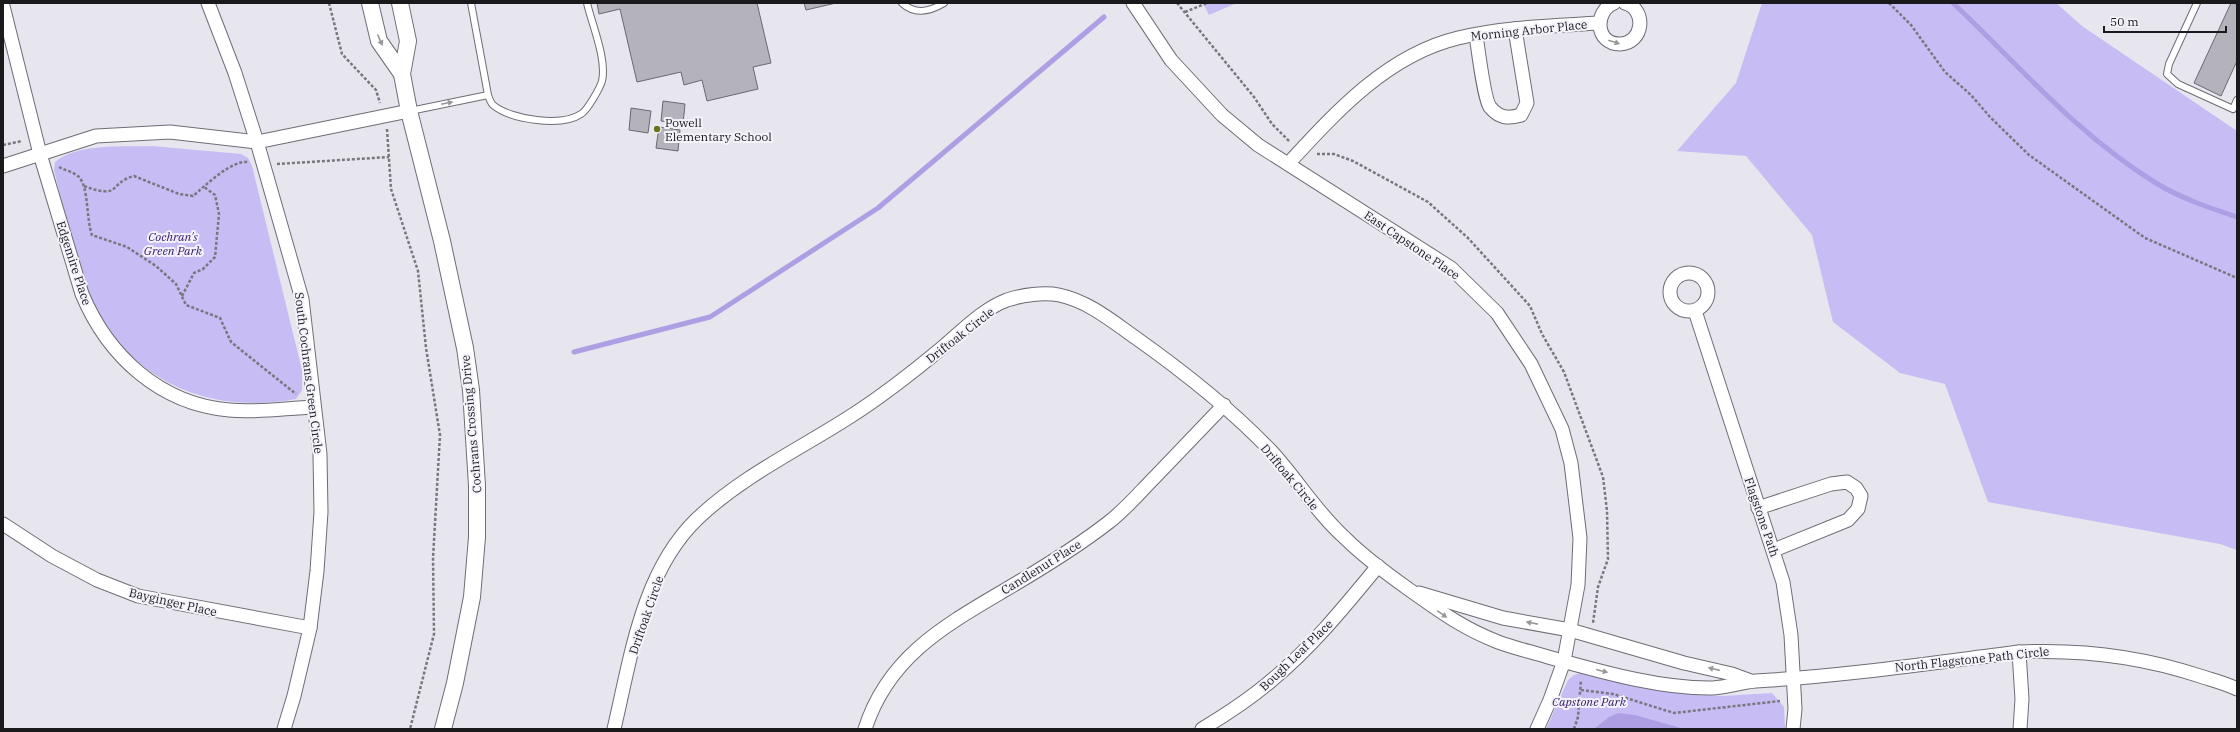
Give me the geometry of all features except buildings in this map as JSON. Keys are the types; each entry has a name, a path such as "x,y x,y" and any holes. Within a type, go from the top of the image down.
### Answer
{"street":[{"name":"South Cochrans Green Circle","path":"208,3 235,73 257,142 302,299 320,454 321,512 317,571 310,628 294,696 284,729"},
{"name":"Cochrans Crossing Drive","path":"370,3 379,41 402,74"},
{"name":"Cochrans Crossing Drive","path":"400,3 408,41 402,74 408,111 442,241 465,348 471,390 477,486 477,538 472,597 455,683 443,729"},
{"name":"East Capstone Place","path":"1133,3 1171,60 1195,88 1222,115 1258,145 1451,268 1496,313 1531,364 1562,429 1571,463 1577,500 1580,538 1578,585 1564,661 1550,700 1537,729"},
{"name":"Morning Arbor Place","path":"1614,3 1604,10 1599,23 1603,36 1614,43 1621,44 1633,39 1640,28 1640,21 1635,9 1625,3"},
{"name":"Edgemire Place","path":"3,6 40,154 82,294 91,314 117,352 136,372 179,398 201,405 230,410 314,407"},
{"name":"Morning Arbor Place","path":"1288,164 1332,116 1371,82 1428,48 1457,38 1515,29 1599,23"},
{"path":"1476,35 1489,106 1498,115 1510,118 1521,114 1527,103 1515,29"},
{"path":"3,166 96,136 163,132 257,142 408,111"},
{"name":"Driftoak Circle","path":"614,729 636,636 650,593 663,566 678,542 697,520 749,478 851,416 896,386 983,314 1007,300 1042,294 1059,295 1081,302 1101,313 1162,356 1224,405 1274,455 1328,522 1378,566 1440,613 1462,626 1500,643 1564,661"},
{"name":"Flagstone Path","path":"1694,311 1758,508 1774,550 1786,601 1794,680 1795,709 1793,729"},
{"name":"Candlenut Place","path":"865,729 875,702 886,684 901,664 920,645 952,621 1088,538 1111,520 1224,405"},
{"path":"1758,508 1831,484 1847,482 1856,488 1861,496 1858,509 1848,520 1774,550"},
{"name":"Bayginger Place","path":"3,524 52,556 97,580 138,596 310,628"},
{"name":"Bough Leaf Place","path":"1202,729 1247,701 1274,679 1338,614 1378,566"},
{"name":"Driftoak Circle","path":"1411,590 1503,618 1570,630"},
{"name":"North Flagstone Path Circle","path":"1570,630 1732,674 1751,681"},
{"name":"North Flagstone Path Circle","path":"1564,661 1649,681 1694,687 1728,687 1751,681 1794,680 2019,652 2056,650 2122,656 2180,669 2237,689"},
{"path":"2019,652 2022,699 2020,729"}],"lane":[{"path":"471,3 488,94 492,104 508,114 547,121 568,120 582,114 602,82 603,66 587,3"},
{"path":"902,3 914,12 927,11 944,3"},
{"path":"2197,3 2169,64 2167,74 2178,84 2235,110 2237,100"},
{"path":"408,111 488,94"}],"path":[{"path":"329,3 342,54 376,90 384,116 391,189 418,272 426,348 440,435 433,558 434,634 410,729"},
{"path":"1178,3 1254,98 1272,124 1290,142 1301,150 1318,154 1334,154 1353,161 1428,202 1468,238 1530,306 1542,334 1564,372 1603,477 1608,512 1608,559 1598,587 1591,636"},
{"path":"1185,12 1207,3"},
{"path":"1889,3 1911,25 1945,72 1971,94 1990,117 2029,155 2145,238 2237,278"},
{"path":"3,145 23,141 60,168 78,176 84,186 88,225 92,235 127,247 156,266 176,284 186,305 220,318 231,342 296,393 298,408"},
{"path":"84,186 101,192 112,191 128,178 134,176 179,194 193,196 220,174 245,161 287,164 389,157"},
{"path":"182,296 194,273 203,269 215,257 219,214 215,195 204,187"},
{"path":"1574,729 1578,718 1583,666"}],"green space":[{"path":"1203,3 1237,3 1209,15"},
{"path":"1762,3 2056,3 2082,26 2237,131 2237,550 2220,544 1988,502 1945,384 1900,373 1833,322 1812,235 1746,156 1677,151 1736,83"},
{"name":"Cochran's Green Park","path":"114,146 152,146 241,154 248,158 252,166 302,370 302,390 296,399 261,403 227,401 195,394 166,381 139,363 116,340 97,311 83,278 67,224 54,170 55,162 64,156 88,149"},
{"name":"Capstone Park","path":"1583,672 1654,689 1689,694 1723,696 1772,693 1784,707 1785,729 1546,729 1568,680 1574,675"}],"shaded area":[{"path":"1618,713 1635,715 1684,729 1594,729 1609,717"}],"waterway":[{"path":"1953,3 2074,121 2127,164 2156,183 2185,198 2237,217"},
{"path":"574,352 710,317 878,208 1104,17"}],"place":[{"name":"Powell Elementary School","path":"657,129"}]}
